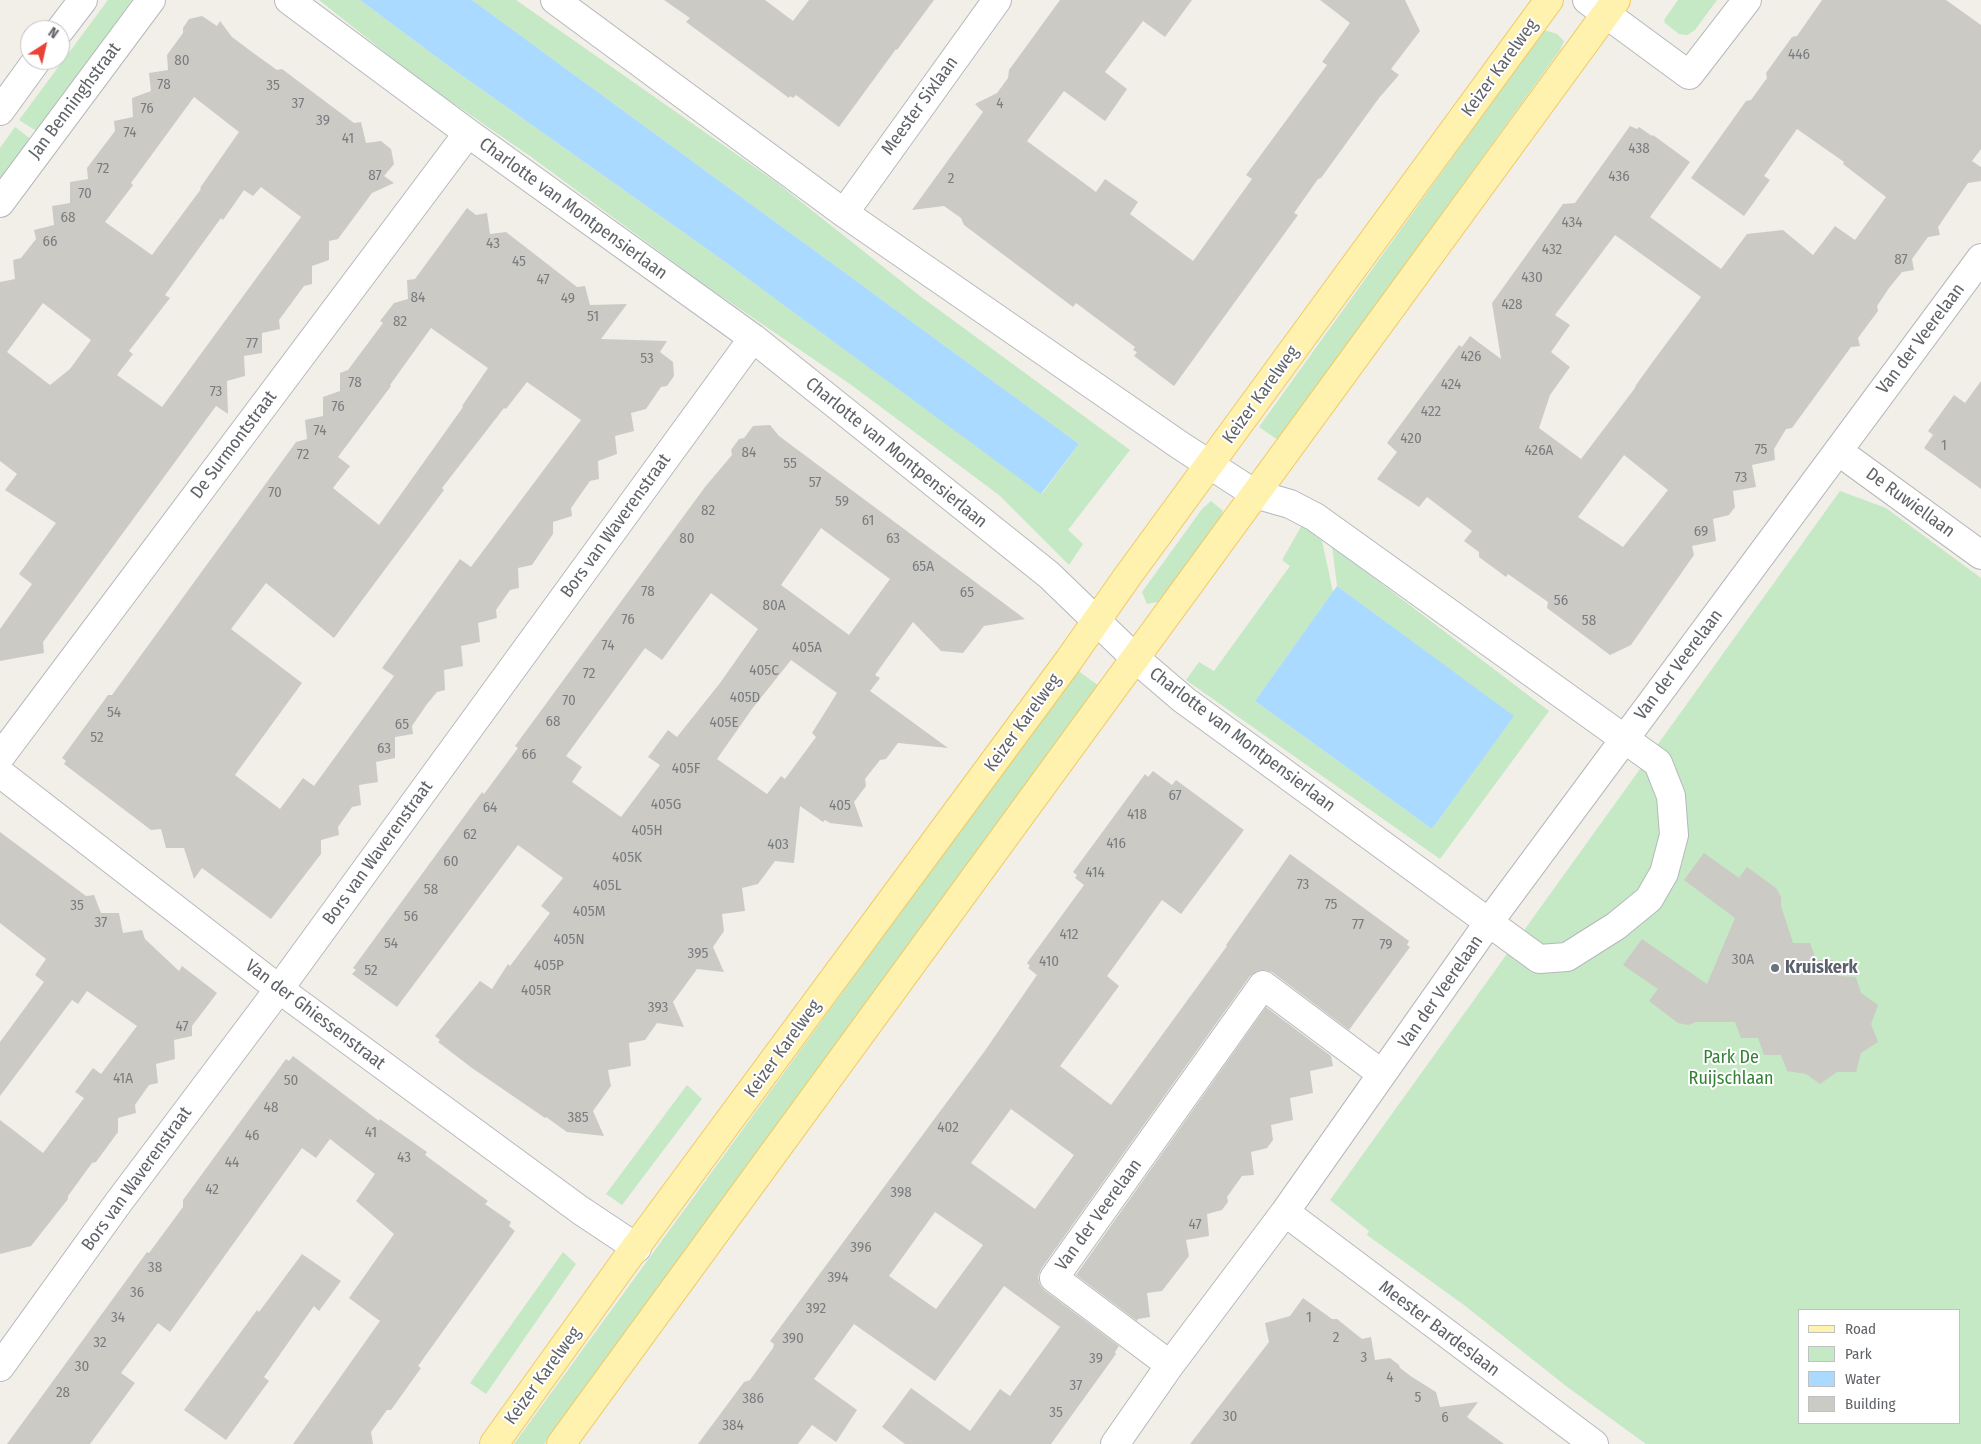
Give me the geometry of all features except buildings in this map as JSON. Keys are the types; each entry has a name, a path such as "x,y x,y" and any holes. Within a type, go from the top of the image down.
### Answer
{"main road":[{"name":"Keizer Karelweg","path":"494,1444 1069,660 1096,619 1549,0"},
{"path":"561,1444 1136,659 1603,5"}],"street":[{"path":"67,20 82,0"},
{"name":"Jan Benninghstraat","path":"0,203 151,0"},
{"name":"Charlotte van Montpensierlaan","path":"289,0 468,133 753,338 1049,575 1136,659 1184,700 1539,959 1567,957 1616,926 1649,899 1664,873 1674,835 1670,796 1658,763 1624,739"},
{"name":"Meester Sixlaan","path":"844,213 997,0"},
{"path":"1603,5 1689,75 1747,0"},
{"path":"558,1 844,213 1181,446 1210,463 1255,494 1290,504 1316,517 1624,739"},
{"path":"0,111 8,82 24,70"},
{"name":"De Surmontstraat","path":"0,757 468,133"},
{"name":"Van der Veerelaan","path":"1115,1444 1170,1365 1285,1212 1489,922 1981,258"},
{"name":"Bors van Waverenstraat","path":"0,1367 124,1196 279,989 753,338"},
{"name":"De Ruwiellaan","path":"1838,451 1981,555"},
{"name":"Van der Ghiessenstraat","path":"0,773 279,989 580,1210 637,1248"},
{"name":"Van der Veerelaan","path":"1170,1365 1054,1278 1263,985 1382,1074"},
{"name":"Meester Bardeslaan","path":"1285,1212 1561,1435 1594,1444"}],"green space":[{"path":"108,0 132,0 38,132 19,120 56,70 70,70 70,51"},
{"path":"319,0 360,0 443,62 721,259 1042,494 1079,444 472,0 516,0 776,182 920,296 1130,450 1068,530 1083,544 1069,565 999,495 850,384 702,283 530,156 421,81"},
{"path":"1678,0 1717,0 1695,30 1687,35 1679,34 1665,23 1664,20"},
{"path":"1544,30 1557,34 1564,41 1560,50 1278,440 1259,427"},
{"path":"15,127 32,140 0,182 0,148"},
{"name":"Park De Ruijschlaan","path":"1840,491 1886,508 1981,578 1981,1444 1646,1444 1566,1386 1464,1305 1367,1235 1369,1231 1330,1200"},
{"path":"1211,501 1223,511 1212,534 1162,601 1147,604 1142,592 1202,509"},
{"path":"1302,525 1322,541 1333,592 1255,701 1432,829 1513,716 1337,586 1332,546 1549,711 1440,859 1186,680 1199,662 1214,671 1290,566 1282,560"},
{"path":"1077,670 1099,686 544,1444 514,1444"},
{"path":"687,1085 702,1099 622,1205 606,1194"},
{"path":"563,1252 576,1264 486,1394 470,1383"}],"water":[{"path":"360,0 472,0 1079,444 1041,494 721,259 443,62"},
{"path":"1337,586 1514,716 1432,829 1255,701"}],"place":[{"name":"Kruiskerk","path":"1775,968"}]}
